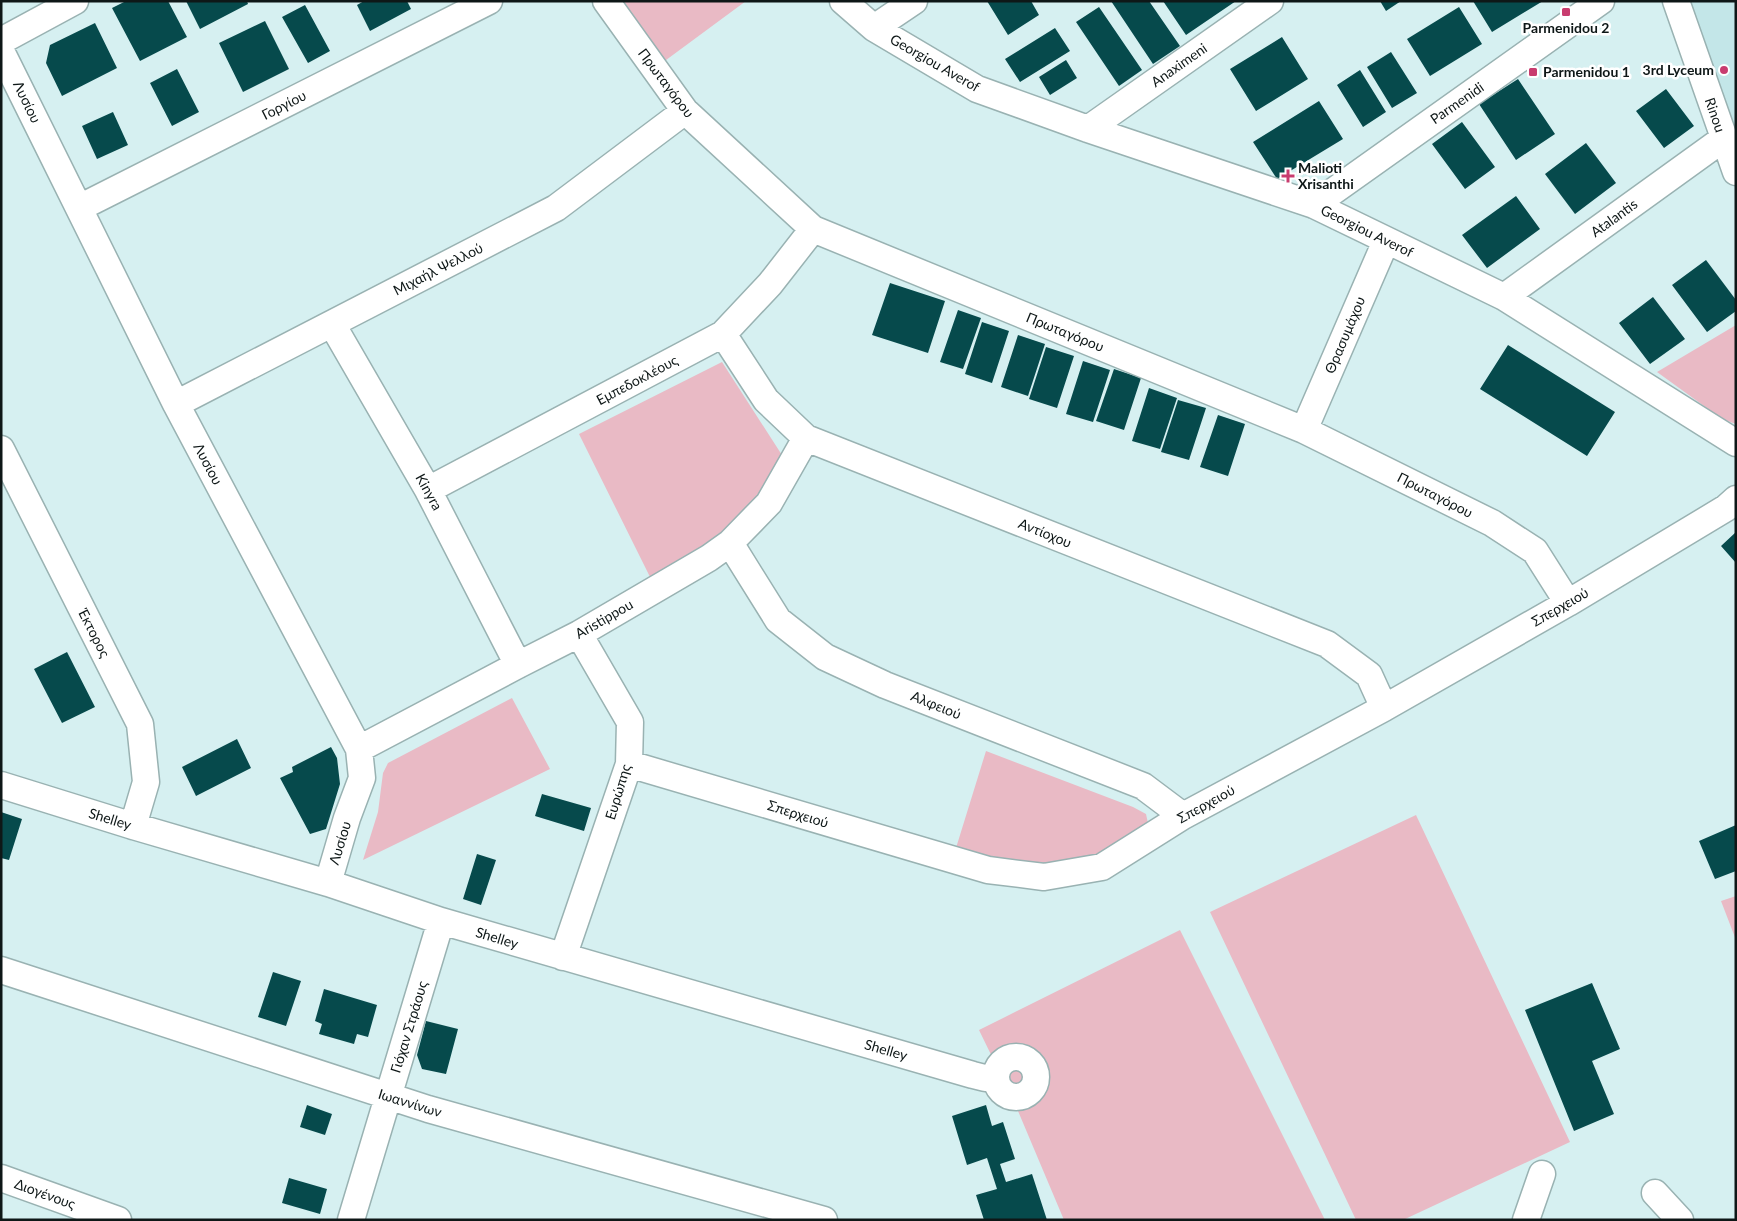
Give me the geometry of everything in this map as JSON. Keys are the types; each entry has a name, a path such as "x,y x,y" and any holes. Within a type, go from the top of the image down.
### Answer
{"street":[{"path":"1,41 76,1"},
{"name":"Γοργίου","path":"79,208 490,1"},
{"name":"Πρωταγόρου","path":"606,1 685,111 813,229 1304,430 1492,523 1535,551 1568,603"},
{"name":"Georgiou Averof","path":"843,1 874,28 977,89 1088,129 1314,205 1504,296 1736,443"},
{"path":"874,28 914,1"},
{"name":"Anaximeni","path":"1088,129 1270,1"},
{"name":"Parmenidi","path":"1314,205 1601,1"},
{"name":"Rinou","path":"1676,1 1736,172"},
{"name":"Λυσίου","path":"1,51 176,404 359,749 362,778 347,818 328,883"},
{"name":"Μιχαήλ Ψελλού","path":"176,404 556,208 685,111"},
{"name":"Atalantis","path":"1504,296 1723,139"},
{"name":"Εμπεδοκλέους","path":"428,490 724,334 770,284 813,229"},
{"name":"Θρασυμάχου","path":"1304,430 1386,240"},
{"name":"Kinyra","path":"332,324 428,490 518,665"},
{"name":"Αντίοχου","path":"724,334 766,400 806,438 1327,644 1369,675 1384,708"},
{"name":"Aristippou","path":"359,749 579,634 730,544 768,503 806,438"},
{"name":"Έκτορος","path":"1,449 140,724 146,782 134,826"},
{"name":"Σπερχειού","path":"629,764 988,870 1044,877 1102,867 1183,816 1384,708 1568,603 1726,508 1736,499"},
{"name":"Αλφειού","path":"730,544 778,620 825,657 885,685 1143,786 1183,816"},
{"name":"Ευρώπης","path":"563,957 629,764 630,722 579,634"},
{"name":"Shelley","path":"1,785 328,883 441,921 563,957 973,1075 985,1078 996,1076"},
{"name":"Γιόχαν Στράους","path":"351,1220 441,921"},
{"name":"Ιωαννίνων","path":"1,970 428,1109 824,1220"},
{"path":"1526,1220 1542,1174"},
{"name":"Διογένους","path":"1,1178 118,1220"},
{"path":"1655,1193 1680,1220"}],"shaded area":[{"path":"621,1 746,1 662,63"},
{"name":"3rd Lyceum","path":"1690,1 1736,1 1736,140"},
{"path":"1736,325 1736,424 1722,419 1657,372"},
{"path":"722,362 789,466 707,547 653,583 579,434"},
{"path":"512,698 550,769 363,860 378,812 383,773 388,763"},
{"path":"986,751 1133,807 1146,814 1149,828 1094,860 1033,868 956,848"},
{"path":"1416,815 1570,1142 1403,1220 1356,1220 1210,912"},
{"path":"1736,896 1736,940 1721,901"},
{"path":"1180,930 1325,1220 1064,1220 1015,1104 979,1030"}],"building":[{"path":"126,1 168,1 187,37 140,61 112,8"},
{"path":"186,1 247,1 248,4 200,29"},
{"path":"364,1 407,1 411,9 370,31 357,5"},
{"path":"987,1 1031,1 1039,15 1008,35"},
{"path":"1111,1 1149,1 1180,46 1153,64"},
{"path":"1163,1 1236,1 1186,35"},
{"path":"1380,1 1401,1 1386,11"},
{"path":"1473,1 1543,1 1492,32"},
{"path":"305,5 330,51 308,63 282,17"},
{"path":"1099,7 1142,70 1119,86 1076,22"},
{"path":"1459,7 1482,44 1430,76 1407,39"},
{"path":"265,21 289,69 243,92 219,43"},
{"path":"95,23 117,68 62,96 46,63 50,45"},
{"path":"1055,28 1070,51 1020,82 1005,59"},
{"path":"1282,37 1308,79 1256,111 1230,69"},
{"path":"1391,52 1417,93 1392,108 1367,67"},
{"path":"1066,60 1077,78 1050,95 1039,77"},
{"path":"177,69 199,112 172,126 150,83"},
{"path":"1360,70 1386,112 1363,127 1337,85"},
{"path":"1518,79 1555,134 1516,160 1479,104"},
{"path":"1666,89 1694,126 1664,148 1636,111"},
{"path":"1319,101 1343,139 1277,179 1253,142"},
{"path":"113,112 128,145 97,159 82,126"},
{"path":"1462,122 1495,167 1465,189 1432,144"},
{"path":"1586,143 1616,183 1575,214 1545,174"},
{"path":"1516,196 1540,229 1487,268 1462,235"},
{"path":"1706,260 1736,300 1736,311 1707,332 1672,285"},
{"path":"890,283 945,301 928,353 872,335"},
{"path":"1653,297 1685,339 1650,364 1619,323"},
{"path":"958,310 981,318 963,369 940,362"},
{"path":"982,322 1009,331 992,383 965,374"},
{"path":"1018,335 1045,344 1028,396 1001,387"},
{"path":"1508,345 1615,412 1587,456 1480,389"},
{"path":"1046,347 1074,356 1057,408 1029,399"},
{"path":"1083,361 1110,370 1093,422 1066,414"},
{"path":"1114,369 1141,378 1124,430 1096,421"},
{"path":"1149,388 1177,398 1160,449 1132,441"},
{"path":"1178,400 1206,408 1189,460 1161,452"},
{"path":"1218,415 1245,424 1228,476 1200,467"},
{"path":"1736,532 1736,563 1721,546"},
{"path":"67,652 95,707 62,723 34,669"},
{"path":"237,739 251,768 196,796 182,767"},
{"path":"331,747 337,758 340,784 326,829 310,834 280,778 293,772 292,767"},
{"path":"542,794 591,808 584,831 535,816"},
{"path":"1,812 22,819 9,860 1,858"},
{"path":"1736,825 1736,871 1715,879 1699,841"},
{"path":"477,854 496,860 481,905 463,899"},
{"path":"273,972 301,981 286,1026 258,1017"},
{"path":"1592,983 1620,1049 1592,1061 1614,1114 1574,1131 1525,1010"},
{"path":"324,989 377,1005 368,1037 357,1034 354,1044 319,1034 322,1024 315,1021"},
{"path":"426,1021 458,1029 446,1074 422,1069 417,1055"},
{"path":"307,1105 332,1114 325,1135 300,1127"},
{"path":"986,1105 992,1126 1003,1122 1015,1159 1000,1164 1006,1182 1032,1174 1047,1220 984,1220 976,1195 997,1189 987,1158 967,1165 952,1116"},
{"path":"289,1178 327,1189 320,1214 282,1203"}],"place":[{"name":"Parmenidou 2","path":"1566,12"},
{"name":"3rd Lyceum","path":"1724,70"},
{"name":"Parmenidou 1","path":"1533,72"},
{"name":"Malioti Xrisanthi","path":"1288,176"}]}
